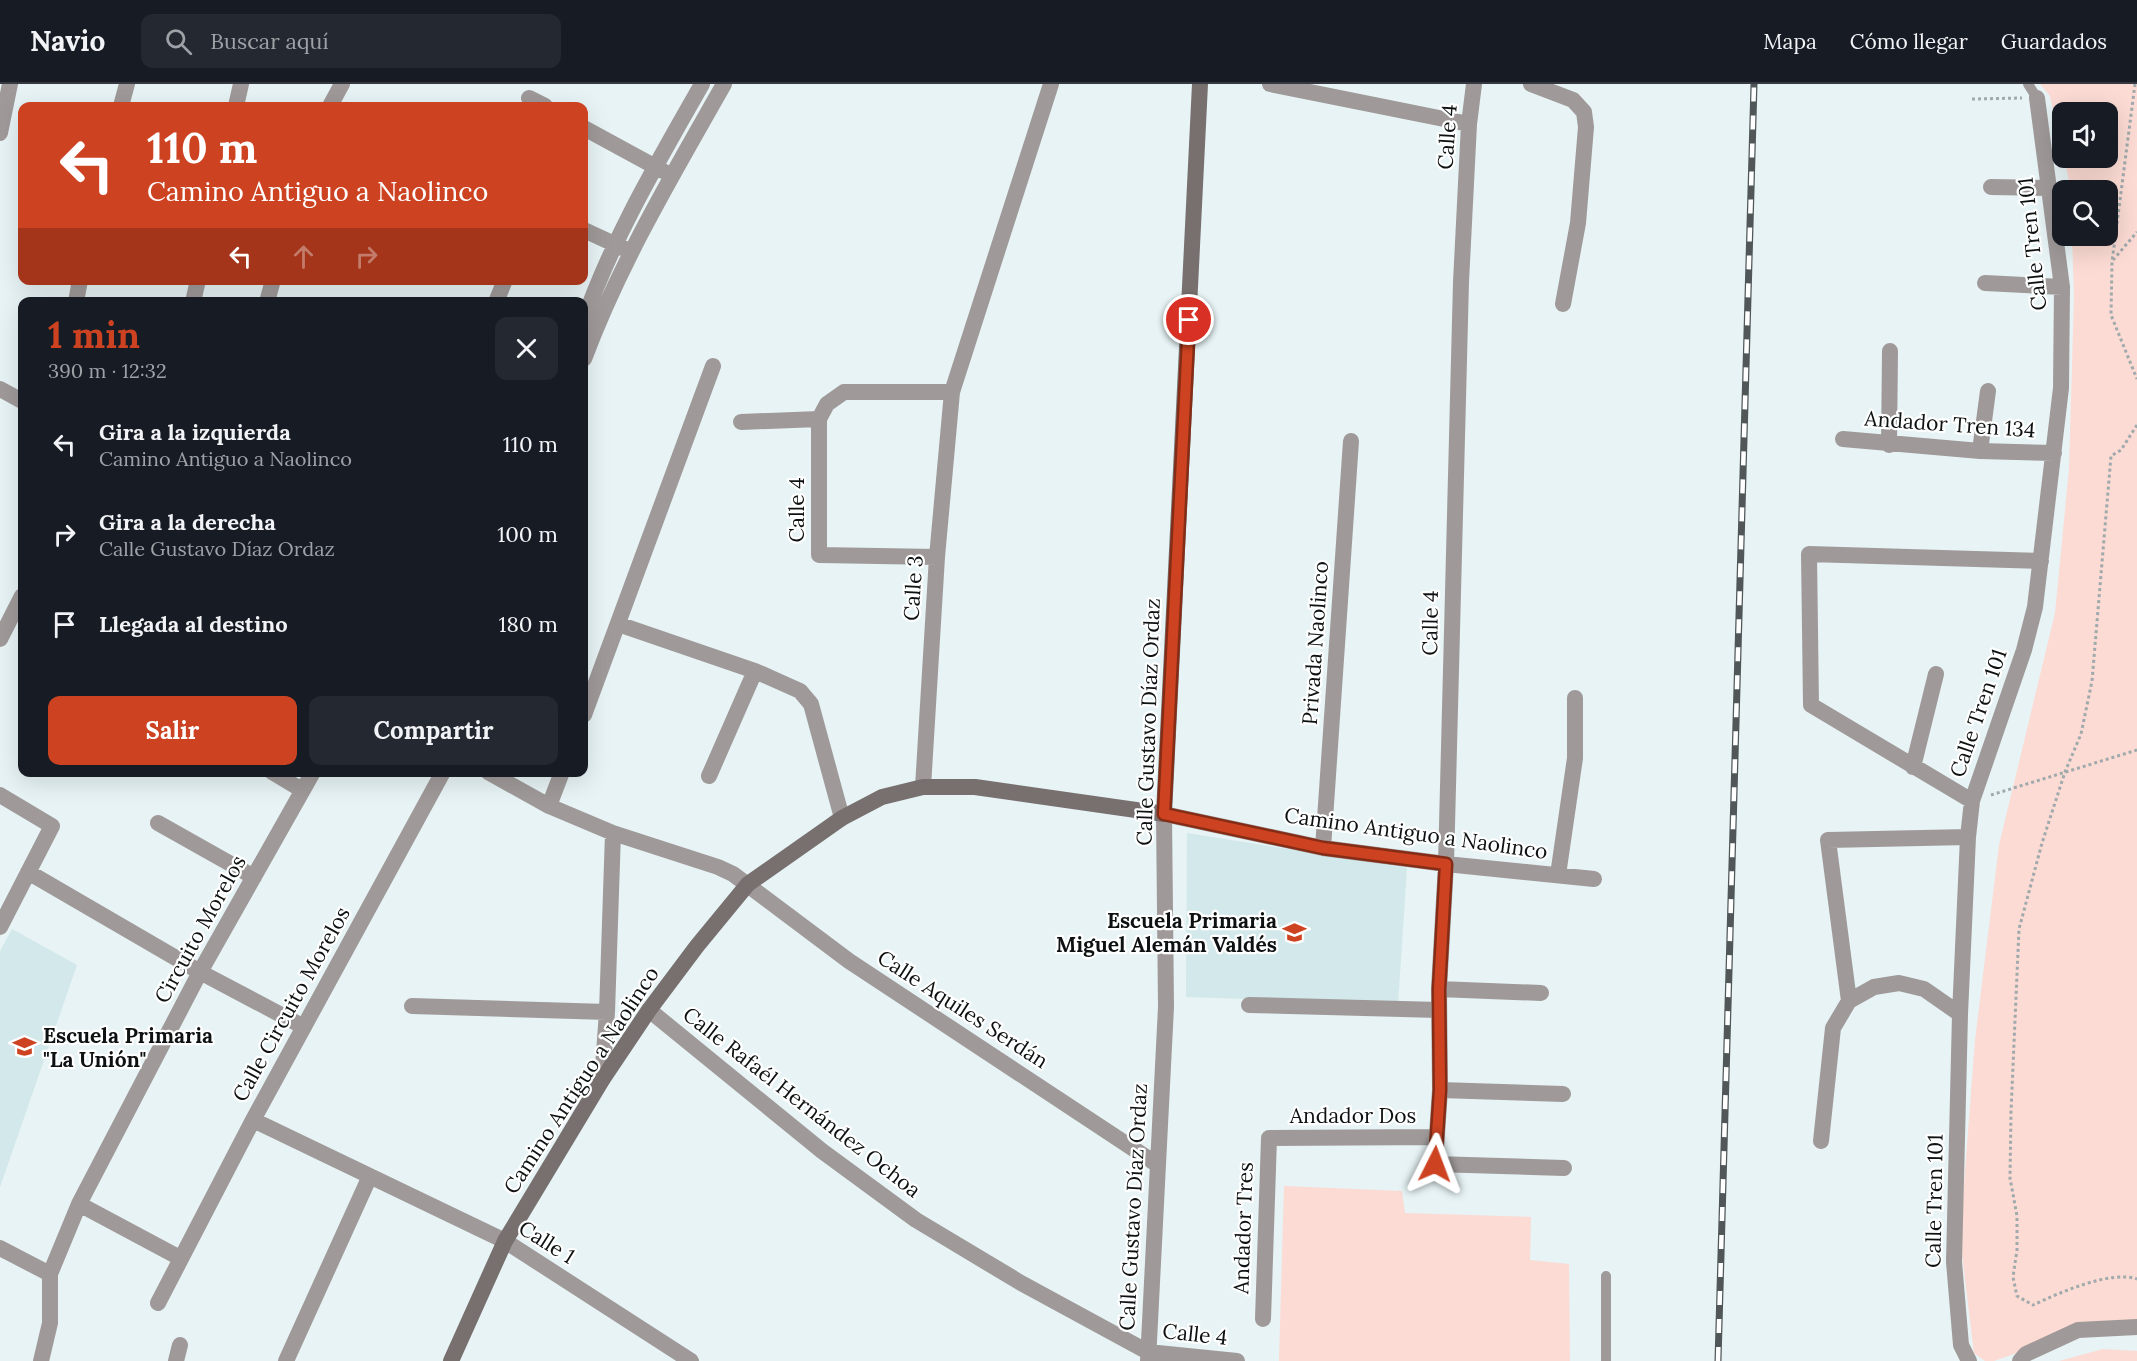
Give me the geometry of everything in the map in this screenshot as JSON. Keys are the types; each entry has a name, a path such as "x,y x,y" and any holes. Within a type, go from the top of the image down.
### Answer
{"main road":[{"name":"Calle Gustavo Díaz Ordaz","path":"1164,814 1200,84"},
{"name":"Camino Antiguo a Naolinco","path":"451,1361 505,1241 602,1080 649,1010 748,884 842,818 882,797 923,787 975,787 1164,814"}],"street":[{"path":"0,133 10,84"},
{"path":"122,102 127,84"},
{"path":"237,102 241,84"},
{"path":"332,102 342,84"},
{"path":"588,310 615,244 702,84"},
{"path":"588,348 602,311 632,252 724,84"},
{"name":"Calle 3","path":"923,787 937,557 952,392 1051,84"},
{"path":"1270,84 1469,124"},
{"name":"Calle 4","path":"1474,84 1469,124 1461,282 1446,864 1439,989 1440,1090 1435,1164 1564,1168"},
{"path":"1531,84 1573,100 1584,112 1586,127 1578,223 1563,304"},
{"name":"Calle Tren 101","path":"1969,1361 1961,1345 1954,1262 1960,1014 1968,837 1972,801 2024,650 2035,607 2061,388 2062,287 2049,188 2032,91"},
{"path":"529,98 537,102"},
{"path":"588,130 672,176"},
{"path":"1991,188 2049,188"},
{"path":"588,232 632,252"},
{"path":"1985,283 2062,287"},
{"path":"1889,445 1890,351"},
{"path":"588,704 713,366"},
{"path":"0,389 18,399"},
{"path":"1980,451 1988,391"},
{"path":"741,423 819,419 827,404 844,392 952,392"},
{"name":"Calle 4","path":"819,419 819,555 937,557"},
{"name":"Andador Tren 134","path":"1843,439 1889,445 2054,453"},
{"name":"Privada Naolinco","path":"1323,848 1351,441"},
{"path":"1972,801 1811,705 1809,554 2042,561"},
{"path":"0,639 18,604"},
{"path":"618,624 755,671 800,691 812,704 842,818"},
{"path":"709,776 755,671"},
{"path":"1913,767 1936,674"},
{"path":"1558,875 1575,758 1575,698"},
{"path":"280,777 302,790"},
{"name":"Circuito Morelos","path":"50,1274 79,1204 200,972 309,777"},
{"name":"Calle Circuito Morelos","path":"158,1303 253,1120 440,777"},
{"name":"Calle Aquiles Serdán","path":"497,777 549,806 613,833 718,867 748,884 849,961 1158,1165"},
{"path":"549,806 560,777"},
{"path":"0,795 52,826 0,927"},
{"name":"Camino Antiguo a Naolinco","path":"1164,814 1323,848 1446,864 1594,879"},
{"name":"Calle Gustavo Díaz Ordaz","path":"1148,1356 1166,1007 1164,814"},
{"path":"158,823 254,877"},
{"path":"602,1080 607,1012 613,833"},
{"path":"1849,1001 1828,840 1968,837"},
{"path":"28,872 200,972 304,1026"},
{"path":"1821,1141 1833,1028 1849,1001 1874,987 1899,983 1924,989 1960,1014"},
{"path":"1439,989 1541,993"},
{"path":"1249,1005 1439,1010"},
{"path":"412,1006 607,1012"},
{"name":"Calle Rafaél Hernández Ochoa","path":"649,1010 822,1151 916,1220 1148,1356"},
{"path":"1440,1090 1563,1094"},
{"name":"Calle 1","path":"253,1120 505,1241 691,1361"},
{"name":"Andador Dos","path":"1269,1138 1437,1137"},
{"name":"Andador Tres","path":"1263,1319 1269,1138"},
{"path":"286,1361 370,1176"},
{"path":"79,1204 180,1258"},
{"path":"0,1249 50,1274 50,1323 41,1361"},
{"path":"2020,1361 2026,1354 2078,1330 2137,1327"},
{"name":"Calle 4","path":"1148,1356 1237,1361"}],"lane":[{"path":"1606,1276 1606,1361"}],"path":[{"path":"2135,84 2112,262 2111,315 2137,379"},
{"path":"1972,99 2032,91"},
{"path":"2112,262 2137,232"},
{"path":"2137,425 2121,450 2112,456 2092,681 2080,734 2042,843 2019,929 2010,1112 2010,1178 2018,1215 2017,1250 2013,1277 2017,1296 2033,1305 2077,1286 2126,1275 2137,1279"},
{"path":"1972,801 2137,750"}],"shaded area":[{"path":"2040,84 2137,84 2137,1331 2122,1328 2017,1353 1994,1361 1985,1361 1974,1353 1960,1238 1975,1040 1999,845 2055,613 2069,469 2074,296 2072,246 2118,246 2118,180 2069,180 2066,168 2118,168 2118,102 2052,102 2052,105 2050,96"},
{"name":"Escuela Primaria Miguel Alemán Valdés","path":"1187,833 1407,868 1398,1004 1186,997"},
{"name":"Escuela Primaria \"La Unión\"","path":"12,929 77,965 0,1187 0,951"},
{"path":"1284,1186 1402,1191 1405,1213 1531,1217 1530,1260 1569,1264 1570,1361 1279,1361"},
{"path":"2103,1349 2137,1351 2137,1361 2059,1361"}],"railway":[{"path":"1718,1361 1754,84"}],"place":[{"name":"Escuela Primaria Miguel Alemán Valdés","path":"1295,932"},
{"name":"Escuela Primaria \"La Unión\"","path":"25,1047"}],"route":[{"path":"1189,320 1164,814 1323,848 1446,864 1439,989 1440,1090 1435,1164"}]}
